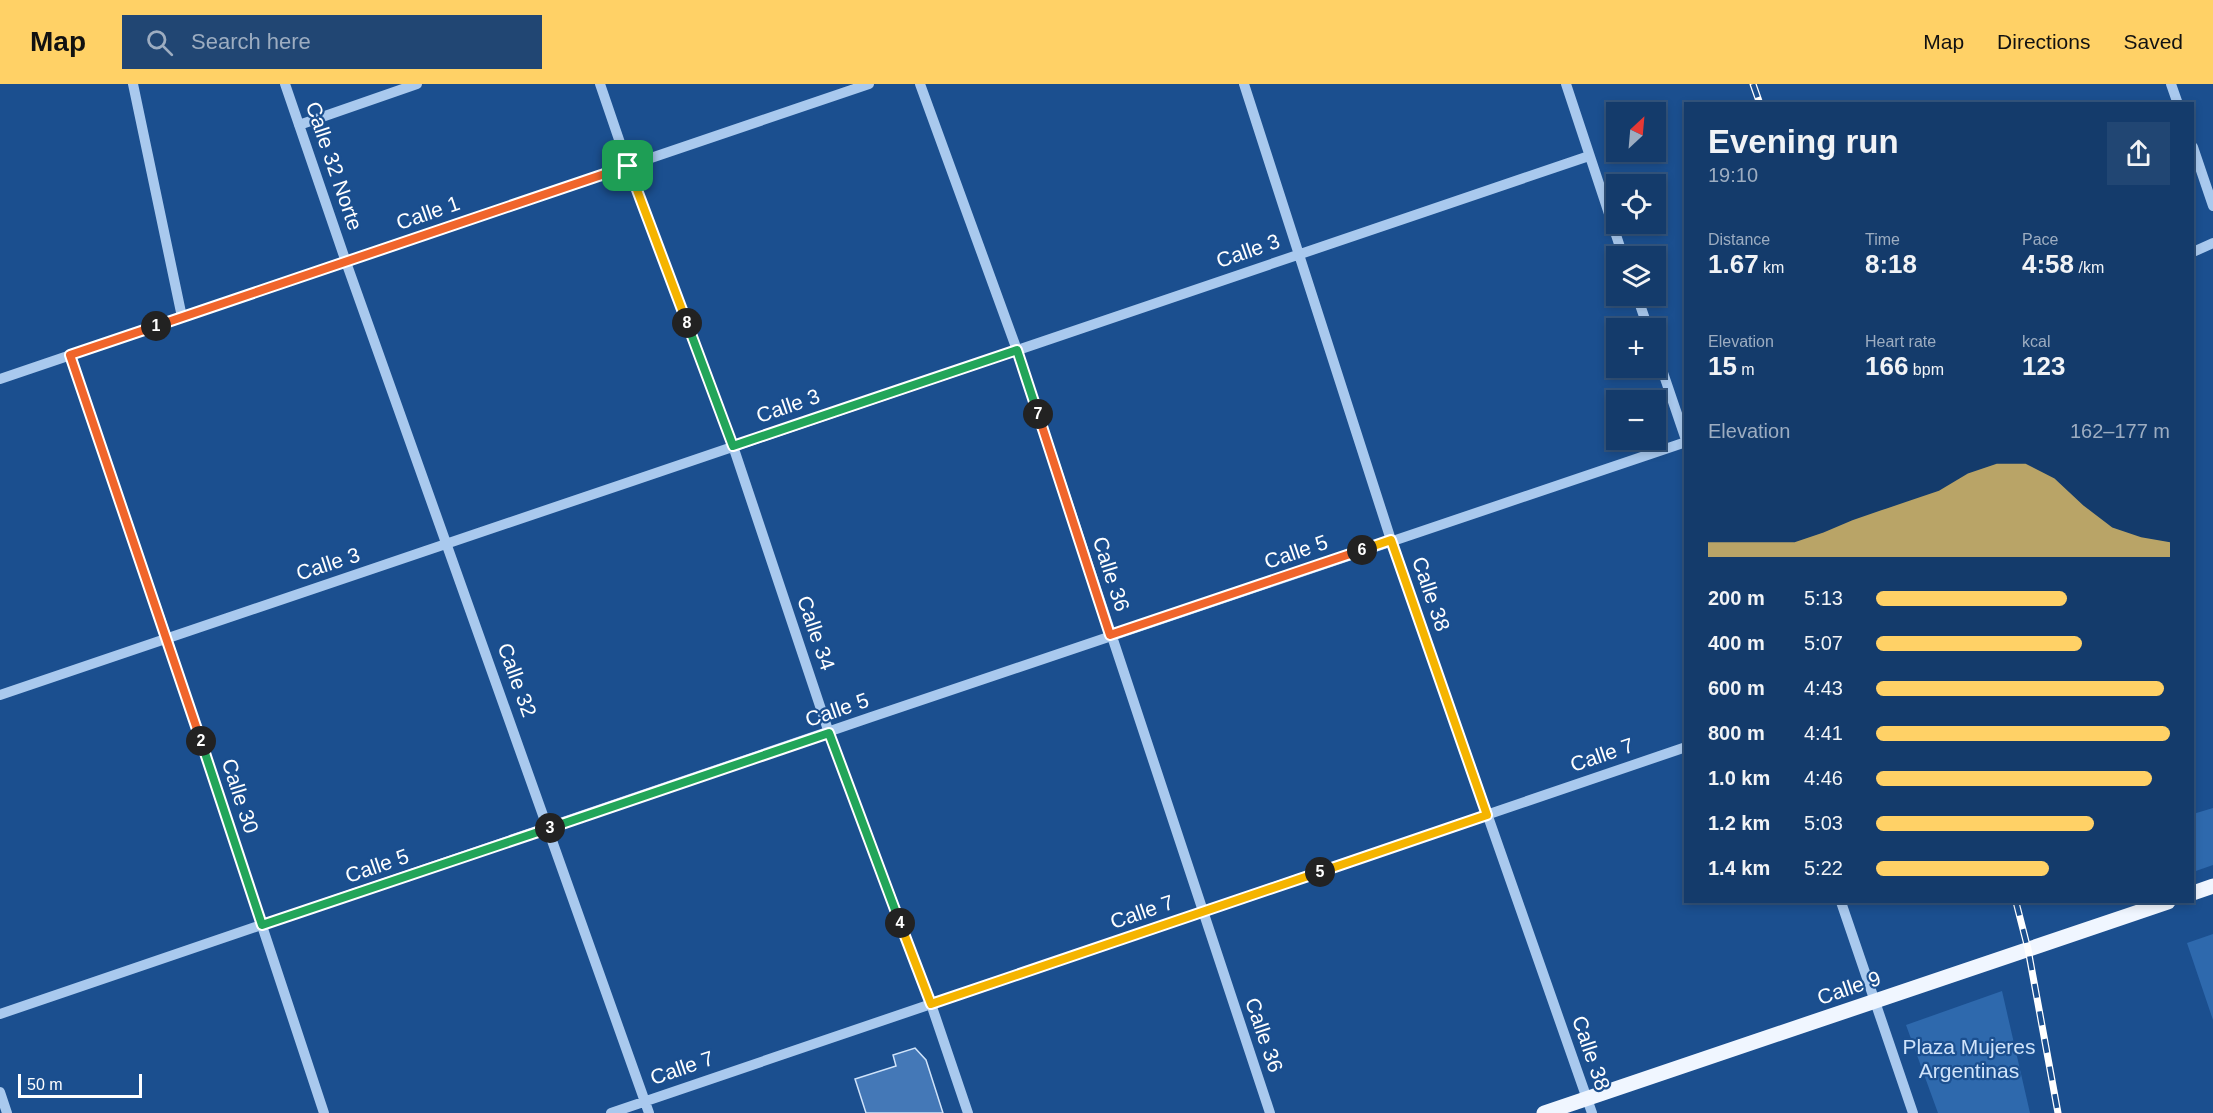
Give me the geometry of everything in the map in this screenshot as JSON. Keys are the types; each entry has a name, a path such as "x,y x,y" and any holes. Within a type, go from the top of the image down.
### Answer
{"main road":[{"path":"2194,893 2213,886"},
{"name":"Calle 9","path":"1544,1113 1589,1106 1875,1001 2165,903"}],"street":[{"path":"133,84 182,317"},
{"name":"Calle 32 Norte","path":"285,84 346,261"},
{"path":"299,125 417,84"},
{"name":"Calle 34","path":"600,84 628,166 733,446 829,733 931,1004 968,1113"},
{"name":"Calle 1","path":"0,379 869,84"},
{"name":"Calle 36","path":"920,84 1017,350 1270,1113"},
{"name":"Calle 38","path":"1244,84 1391,540 1589,1106"},
{"path":"1566,84 1620,246"},
{"path":"2171,84 2177,102"},
{"path":"2194,150 2213,206"},
{"name":"Calle 3","path":"0,695 448,545 1589,156"},
{"path":"2194,252 2213,243"},
{"name":"Calle 32","path":"346,261 649,1113"},
{"name":"Calle 30","path":"70,355 168,639 324,1113"},
{"path":"1665,378 1684,435"},
{"name":"Calle 5","path":"0,1014 1684,442"},
{"name":"Calle 7","path":"611,1113 1684,748"},
{"path":"1841,903 1913,1113"},
{"path":"0,1092 7,1113"}],"green space":[{"path":"2213,808 2213,865 2194,872 2194,814"},
{"path":"2213,934 2213,1020 2187,943"},
{"name":"Plaza Mujeres Argentinas","path":"2002,991 2030,1113 1938,1113 1906,1025"}],"building":[{"path":"915,1048 926,1060 943,1113 866,1113 855,1079 896,1066 893,1055"}],"railway":[{"path":"1753,84 1759,102"},
{"path":"2016,903 2028,949 2058,1113"}],"route":[{"path":"628,166 733,446 1017,350 1110,635 1391,540 1487,815 931,1004 829,733 262,925 168,639 70,355 628,166"}]}
